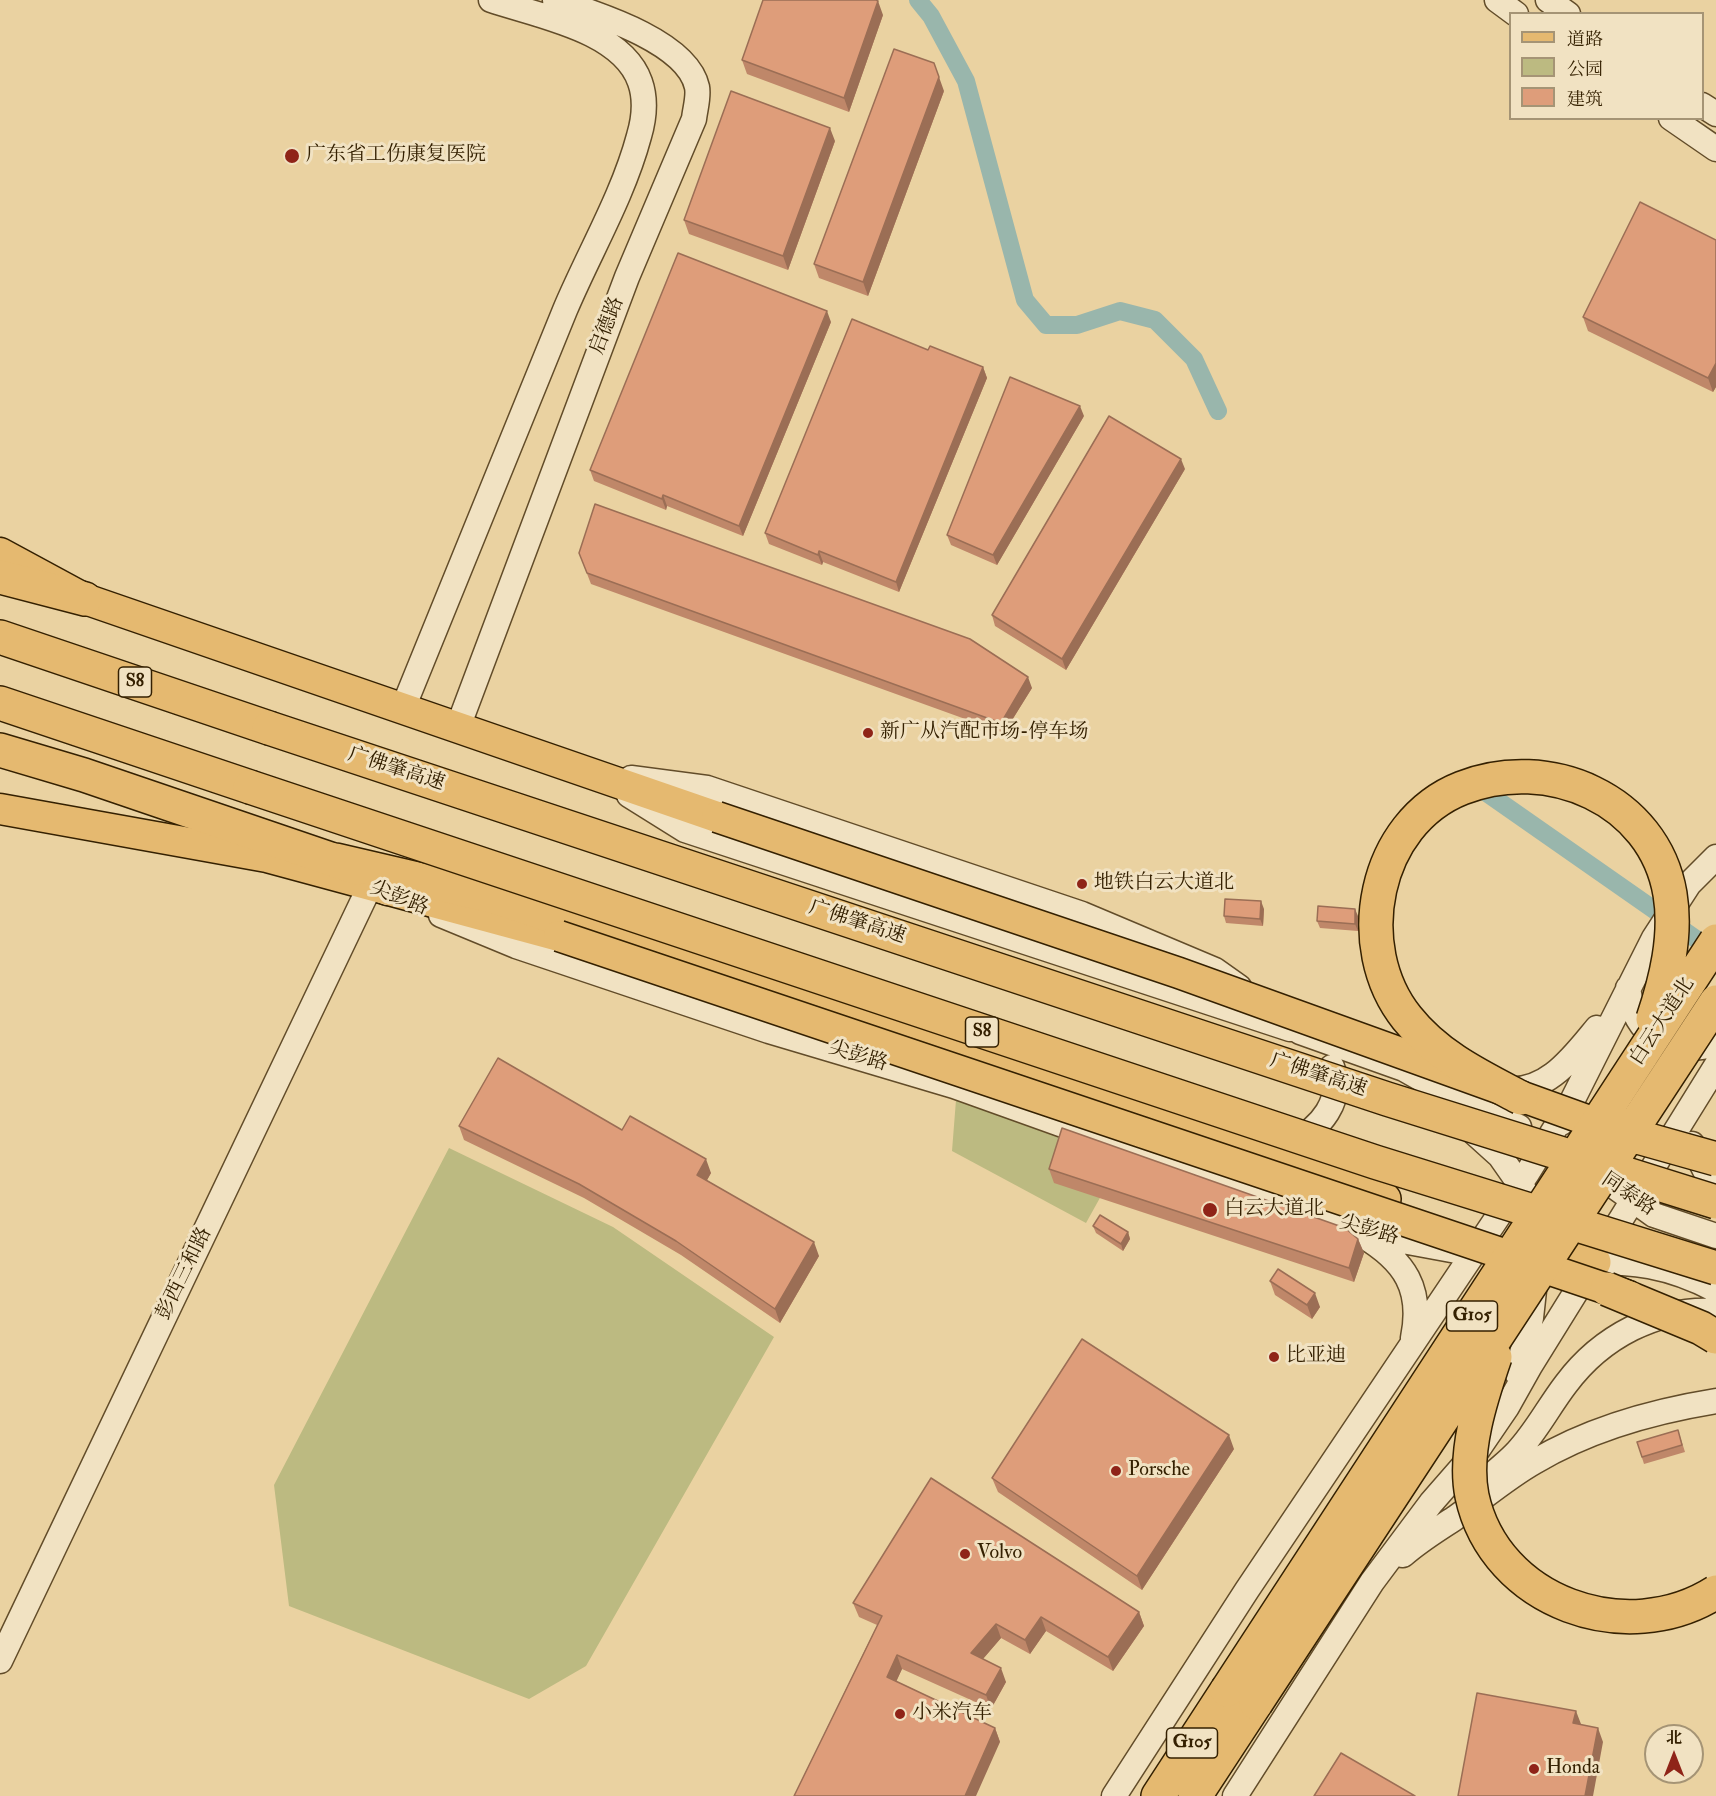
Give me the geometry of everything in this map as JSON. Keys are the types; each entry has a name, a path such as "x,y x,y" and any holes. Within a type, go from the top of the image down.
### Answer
{"highway":[{"path":"0,577 85,599"},
{"name":"广佛肇高速","path":"0,637 1387,1099 1716,1202"},
{"name":"S8","path":"0,704 1263,1126 1716,1268"},
{"path":"0,750 84,775 559,936"},
{"path":"1521,1098 1459,1065 1428,1039 1396,1002 1380,964 1375,925 1379,894 1387,865 1399,842 1417,820 1451,793 1464,787 1510,776 1569,782 1602,795 1614,804 1647,839 1668,888 1671,933 1665,978 1640,1058"},
{"path":"336,860 495,897 1225,1142 1470,1231 1601,1275 1716,1337"},
{"name":"白云大道北","path":"1195,1796 1241,1697 1640,1058 1716,941"},
{"name":"白云大道北","path":"1158,1796 1241,1697 1512,1313 1716,1002"},
{"path":"1613,1130 1716,1159"},
{"path":"1512,1313 1484,1392 1470,1471 1473,1497 1483,1527 1502,1558 1527,1583 1554,1599 1601,1615 1625,1618 1655,1616 1695,1605 1716,1592"}],"main road":[{"path":"0,553 85,599 1179,974 1716,1167"},
{"name":"尖彭路","path":"0,810 113,832 240,851 370,886"},
{"path":"370,886 559,936 1601,1275 1716,1325"}],"street":[{"path":"403,708 567,307 633,155 644,118 640,82 627,59 612,44 591,34 491,0"},
{"name":"启德路","path":"458,727 623,288 694,119 697,101 697,87 691,74 680,60 659,44 597,14 555,0"},
{"path":"1497,0 1513,12"},
{"path":"1548,0 1565,12"},
{"path":"1674,120 1716,149"},
{"path":"597,774 706,788 1082,914 1215,970 1323,1050 1334,1072 1332,1102 1320,1125 1293,1142 1264,1145 1225,1142"},
{"path":"597,774 685,830 1300,1032 1404,1069 1483,1087 1511,1090 1528,1088 1545,1081 1572,1058 1628,988"},
{"path":"1114,1796 1318,1483 1411,1346 1555,1147 1567,1109 1654,938 1689,885 1716,857"},
{"name":"尖彭路","path":"370,886 516,946 769,1031 954,1086 1345,1226 1418,1244 1601,1275 1632,1262 1661,1267 1716,1290"},
{"name":"彭西三和路","path":"0,1661 370,886"},
{"path":"1628,988 1636,1017 1645,1031 1656,1039 1686,1047 1716,1044"},
{"path":"1235,1796 1372,1582 1416,1535 1601,1275 1626,1210 1716,1066"},
{"path":"1404,1069 1448,1094 1555,1147 1579,1180 1626,1210 1716,1282"},
{"path":"1404,1069 1500,1156 1523,1186 1529,1201 1536,1237 1534,1294 1525,1342 1508,1407"},
{"path":"1681,1123 1716,1193"},
{"name":"同泰路","path":"1626,1210 1654,1215 1716,1236"},
{"path":"1345,1226 1389,1253 1406,1273 1416,1305 1411,1346"},
{"path":"1416,1535 1518,1451 1567,1382 1591,1355 1653,1318 1685,1310 1716,1311"},
{"path":"1411,1346 1433,1325 1448,1318 1471,1316 1493,1323 1501,1329 1512,1346 1514,1373 1508,1407"},
{"path":"1416,1535 1535,1461 1580,1439 1629,1421 1716,1401"},
{"path":"1318,1483 1348,1475 1379,1478 1393,1486 1403,1503 1416,1535"}],"green space":[{"path":"956,1100 1121,1160 1086,1223 952,1151"},
{"path":"449,1148 613,1227 774,1337 586,1666 529,1699 289,1606 274,1485"}],"building":[{"path":"763,0 878,1 844,98 742,60"},
{"path":"894,49 934,63 939,77 863,282 814,264"},
{"path":"731,91 830,128 783,256 684,220"},
{"path":"1640,202 1716,240 1716,363 1708,378 1583,317"},
{"path":"678,253 827,311 739,526 663,495 662,499 590,470"},
{"path":"852,319 928,350 930,346 983,367 896,582 819,551 818,555 765,533"},
{"path":"1010,377 1080,406 993,555 947,535"},
{"path":"1109,416 1181,459 1062,659 992,615"},
{"path":"595,504 970,639 1028,677 1001,723 587,573 579,553"},
{"path":"1225,899 1261,901 1260,919 1224,916"},
{"path":"1318,906 1355,909 1355,924 1317,921"},
{"path":"498,1058 622,1130 630,1116 706,1159 697,1175 814,1242 775,1309 676,1241 579,1184 459,1126"},
{"name":"白云大道北","path":"1062,1128 1345,1228 1358,1239 1349,1268 1049,1169"},
{"path":"1100,1215 1128,1232 1121,1244 1093,1226"},
{"path":"1278,1269 1315,1293 1307,1305 1270,1281"},
{"name":"Porsche","path":"1082,1339 1229,1435 1137,1576 992,1478"},
{"path":"1678,1430 1682,1445 1642,1457 1637,1442"},
{"path":"931,1478 1139,1612 1108,1657 1041,1617 1025,1640 996,1624 971,1653 1001,1668 986,1695 897,1655 887,1677 995,1728 965,1796 794,1796 882,1616 853,1603"},
{"name":"Honda","path":"1477,1693 1576,1711 1573,1723 1598,1728 1585,1796 1458,1796"},
{"path":"1341,1753 1415,1796 1314,1796"}],"waterway":[{"path":"918,0 931,16 966,81 1025,300 1046,325 1077,325 1120,311 1155,320 1194,359 1218,411"},
{"path":"1474,784 1716,953"}],"place":[{"name":"广东省工伤康复医院","path":"292,156"},
{"name":"新广从汽配市场-停车场","path":"868,733"},
{"name":"地铁白云大道北","path":"1082,884"},
{"name":"白云大道北","path":"1210,1210"},
{"name":"比亚迪","path":"1274,1357"},
{"name":"Porsche","path":"1116,1471"},
{"name":"Volvo","path":"965,1554"},
{"name":"小米汽车","path":"900,1714"},
{"name":"Honda","path":"1534,1769"}]}
